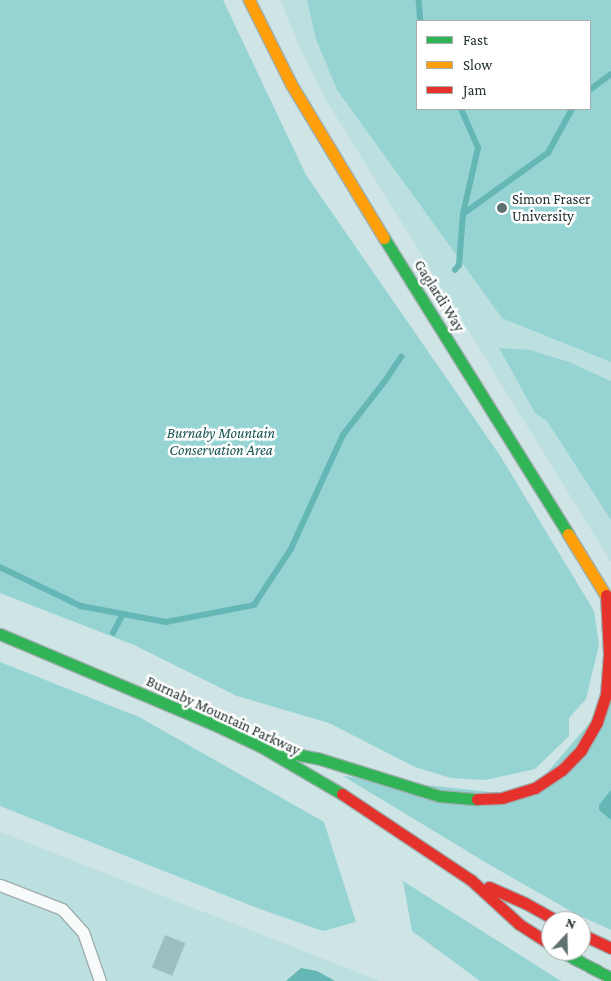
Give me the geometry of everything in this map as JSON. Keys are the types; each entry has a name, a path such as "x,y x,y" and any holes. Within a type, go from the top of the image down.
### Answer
{"main road":[{"name":"Gaglardi Way","path":"249,0 291,84 608,599"},
{"path":"264,0 264,32"},
{"path":"260,746 318,758 440,796 470,799 502,798 534,788 562,770 582,750 597,722 606,695 609,654 608,599"},
{"name":"Burnaby Mountain Parkway","path":"0,634 183,711 260,746 322,782 471,880 519,924 541,938"},
{"name":"Burnaby Mountain Parkway","path":"471,880 525,903 541,912"},
{"path":"591,939 611,948"},
{"path":"579,961 611,978"}],"lane":[{"path":"0,885 62,909 83,932 100,981"}],"shaded area":[{"name":"Simon Fraser University","path":"280,0 611,0 611,562 326,100 301,50"},
{"path":"611,790 611,820 599,810 599,805"},
{"path":"0,832 380,981 0,981"},
{"path":"301,968 317,971 335,981 286,981"}],"green space":[{"name":"Burnaby Mountain Conservation Area","path":"0,0 223,0 306,175 501,457 594,611 599,645 586,699 569,718 569,736 535,769 485,780 451,778 415,767 329,723 237,696 134,645 0,593"},
{"name":"Simon Fraser University","path":"307,0 611,0 611,362 502,318 337,90 316,39"},
{"path":"499,348 530,350 569,362 611,381 611,520 547,421 535,413"},
{"path":"0,662 139,717 324,822 356,922 323,931 260,909 0,806"},
{"path":"611,698 611,930 591,921 591,911 571,911 490,865 343,776 527,796"},
{"path":"403,881 561,981 480,981 412,931"}],"building":[{"path":"165,935 185,943 172,976 152,967"}],"waterway":[{"path":"419,0 421,20"},
{"path":"591,89 611,74"},
{"path":"455,270 459,265 463,214 478,148 461,110"},
{"path":"463,214 548,153 571,110"},
{"path":"0,567 81,606 166,622 254,605 291,549 343,435 401,357"},
{"path":"113,633 123,614"}],"traffic: fast":[{"path":"384,238 568,534"},
{"path":"0,634 211,723 260,746 342,794"},
{"path":"285,752 317,758 439,796 477,799"},
{"path":"579,961 611,978"}],"traffic: slow":[{"path":"249,0 291,84 384,238"},
{"path":"568,534 611,604"}],"traffic: jam":[{"path":"477,799 502,798 535,788 562,770 581,750 597,722 606,695 609,654 606,595"},
{"path":"342,794 471,880 519,924 541,938"},
{"path":"489,887 541,912"},
{"path":"591,939 611,948"}],"place":[{"name":"Simon Fraser University","path":"502,208"}]}
